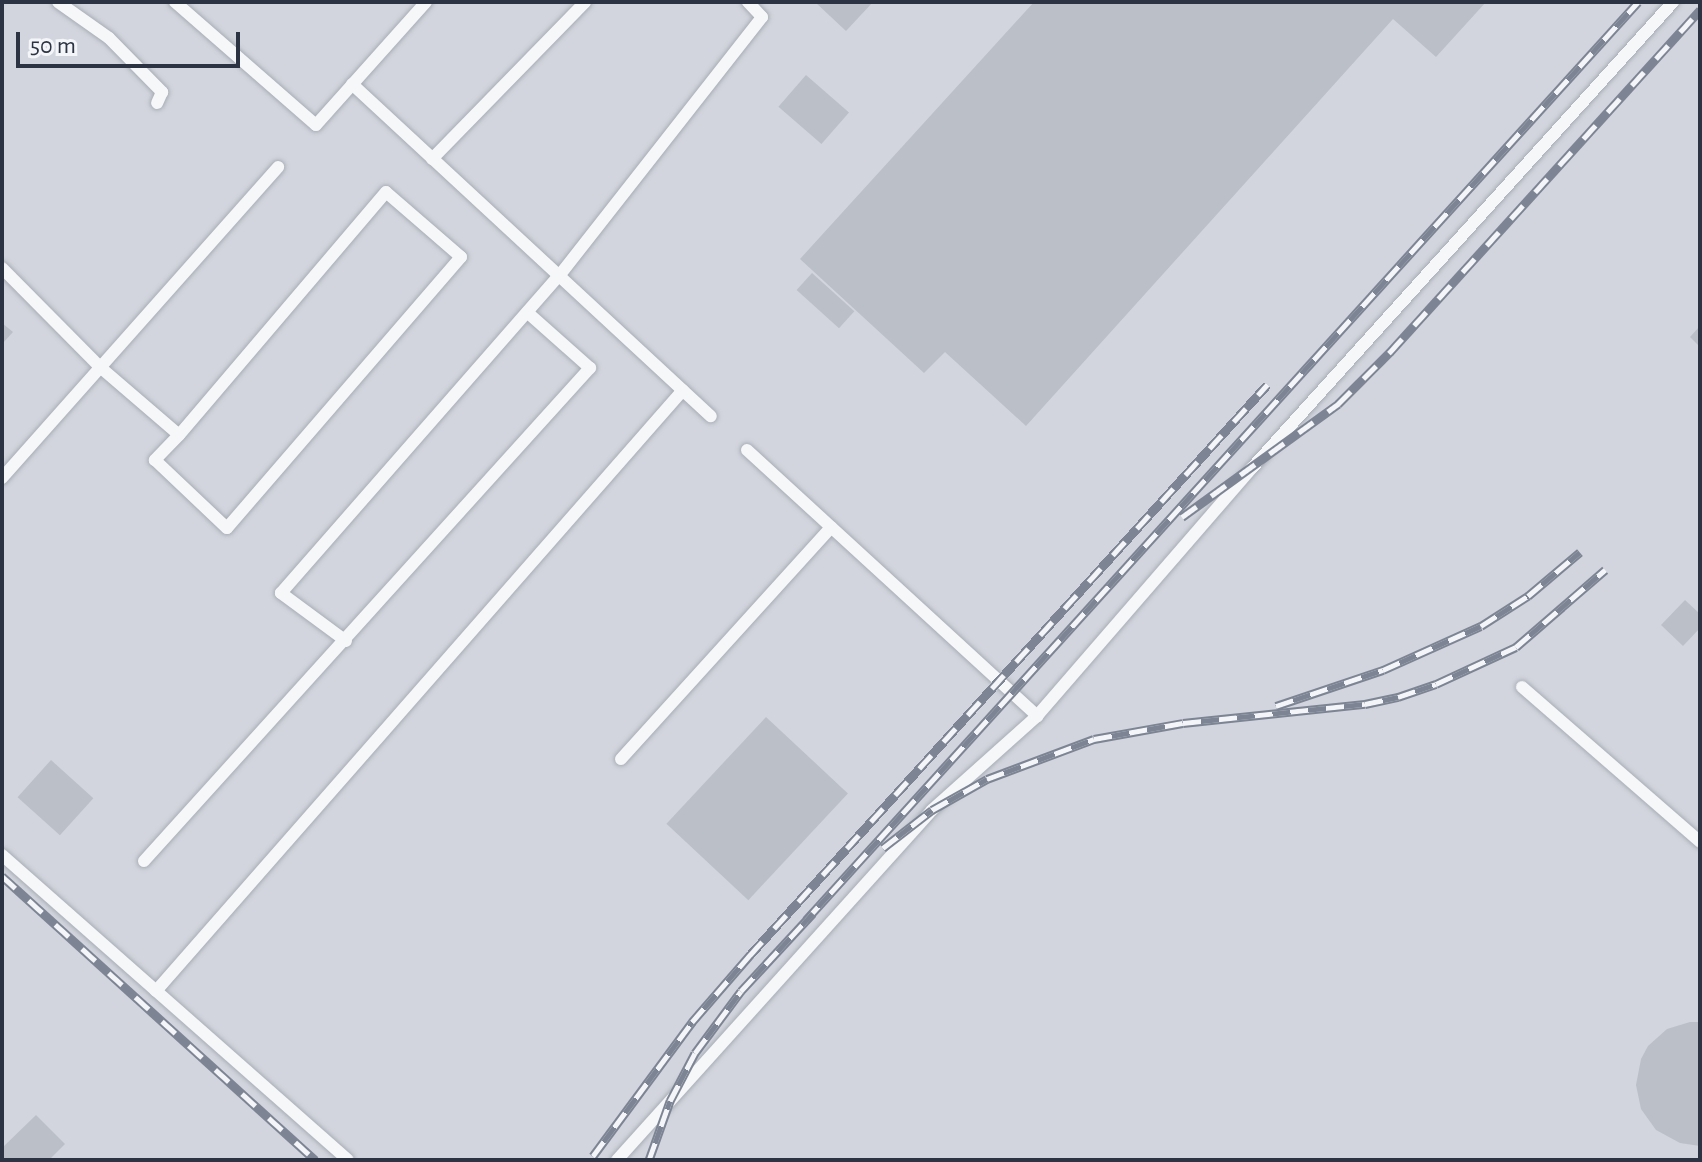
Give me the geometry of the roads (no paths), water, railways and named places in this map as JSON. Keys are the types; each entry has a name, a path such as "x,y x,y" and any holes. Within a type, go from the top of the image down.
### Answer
{"lane":[{"path":"58,2 109,38 162,92 157,103"},
{"path":"175,2 316,125 426,2"},
{"path":"432,159 585,2"},
{"path":"346,641 281,593 559,276 762,17 748,2"},
{"path":"617,1160 932,810 1037,716 1252,468 1673,2"},
{"path":"352,84 711,416"},
{"path":"2,478 278,167"},
{"path":"386,192 461,257 227,528 155,460 179,435 386,192"},
{"path":"2,268 100,367 179,435"},
{"path":"144,861 590,368 527,312"},
{"path":"156,991 683,390"},
{"path":"747,450 1037,716"},
{"path":"621,759 831,527"},
{"path":"1522,687 1700,842"},
{"path":"2,855 348,1160"}],"railway":[{"path":"806,920 1638,2"},
{"path":"1182,517 1338,404 1390,352 1700,10"},
{"path":"593,1156 692,1022 750,955 1267,385"},
{"path":"1276,706 1383,670 1481,626 1528,596 1580,552"},
{"path":"883,848 932,810 987,779 1094,739 1183,723 1365,704 1436,684 1516,647 1605,570"},
{"path":"2,876 315,1160"},
{"path":"649,1160 670,1101 695,1053 741,991 813,913"}]}
